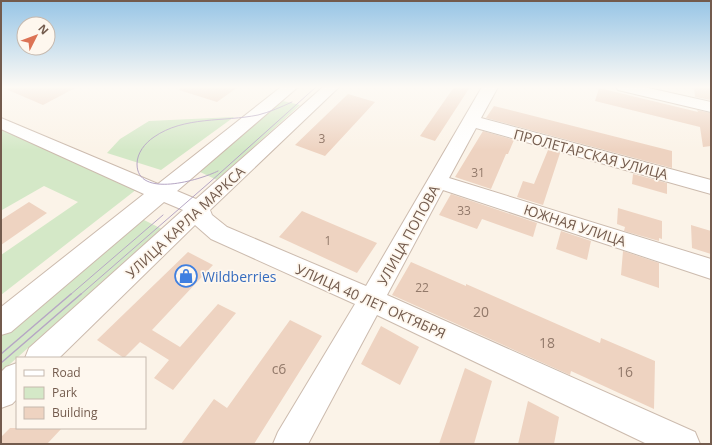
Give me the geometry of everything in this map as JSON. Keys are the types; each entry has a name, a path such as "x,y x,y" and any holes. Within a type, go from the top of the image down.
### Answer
{"street":[{"path":"1,323 265,108"},
{"name":"УЛИЦА КАРЛА МАРКСА","path":"40,357 199,208 309,108"},
{"name":"УЛИЦА ПОПОВА","path":"290,444 372,300 478,108"},
{"name":"ПРОЛЕТАРСКАЯ УЛИЦА","path":"471,120 711,187"},
{"path":"1,123 125,179 199,208"},
{"name":"ЮЖНАЯ УЛИЦА","path":"438,181 711,269"},
{"name":"УЛИЦА 40 ЛЕТ ОКТЯБРЯ","path":"199,208 203,219 219,233 372,300 683,444"},
{"path":"1,393 16,379"}],"green space":[{"path":"275,108 297,108 217,180 198,171"},
{"path":"234,117 161,170 107,153 120,139 149,121"},
{"path":"1,127 137,189 1,295 1,255 78,202 44,186 1,210"},
{"path":"142,219 162,229 18,357 16,357 1,372 1,336"}],"building":[{"path":"334,108 370,108 325,156 295,145"},
{"path":"440,108 457,108 435,141 420,136"},
{"path":"493,108 501,108 672,151 672,168 486,118"},
{"path":"622,108 681,108 698,112 697,110 711,113 711,146 703,147 700,127"},
{"path":"483,131 514,140 508,154 506,154 491,189 455,177"},
{"path":"548,150 560,153 543,205 517,197 523,181 534,184"},
{"path":"633,174 667,183 667,194 632,184"},
{"path":"451,194 537,223 533,237 482,219 477,229 439,215"},
{"path":"29,202 47,213 1,245 1,220"},
{"path":"618,208 662,221 662,239 659,238 659,241 624,231 625,227 617,224"},
{"path":"302,211 377,243 357,273 279,237"},
{"path":"691,225 711,231 711,254 692,248"},
{"path":"561,231 591,241 587,260 556,249"},
{"path":"623,251 659,263 659,288 621,275"},
{"path":"188,252 213,265 152,330 180,347 218,304 236,313 173,390 154,378 169,360 140,342 125,357 122,357 97,340"},
{"path":"411,262 466,286 466,284 600,343 601,338 655,361 654,409 571,371 570,375 392,295"},
{"path":"290,320 322,336 254,444 181,444 214,399 227,408"},
{"path":"381,326 419,347 400,385 361,364"},
{"path":"465,368 492,381 474,444 439,444"},
{"path":"528,401 559,417 554,444 518,444"},
{"path":"10,428 61,429 47,444 1,444 1,437"}],"tram line":[{"path":"218,171 198,179 171,184 158,184 147,181 140,175 137,160 140,152 148,142 166,130 191,123 258,115 279,108"},
{"path":"80,295 293,108"},
{"path":"70,295 163,215"},
{"path":"1,354 71,294"},
{"path":"1,363 81,294"}],"place":[{"name":"Wildberries","path":"186,276"}]}
